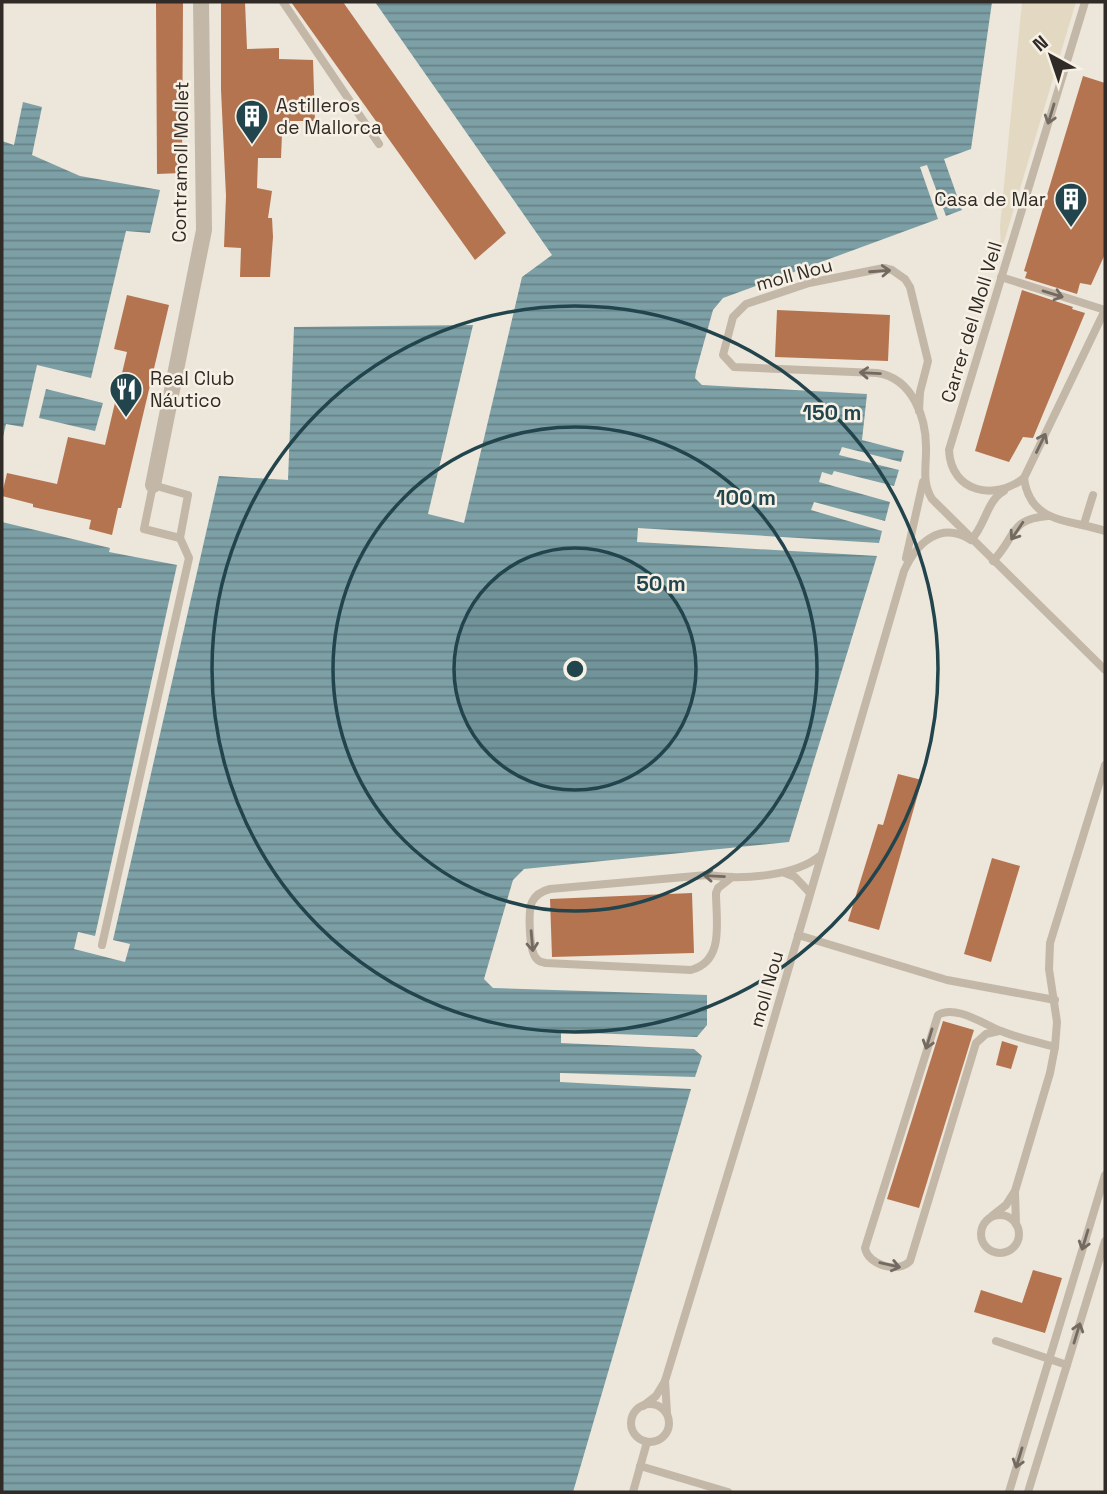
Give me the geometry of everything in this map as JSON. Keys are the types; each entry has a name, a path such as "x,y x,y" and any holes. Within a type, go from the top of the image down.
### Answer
{"street":[{"name":"Contramoll Mollet","path":"153,485 204,230 201,2"}],"lane":[{"path":"282,2 379,144"},
{"name":"Carrer del Moll Vell","path":"1008,488 992,492 971,487 955,473 949,463 949,450 1085,2"},
{"name":"moll Nou","path":"643,1406 656,1396 665,1381 754,1091 904,571 924,479 926,433 919,411 903,383 885,374 734,368 723,355 733,317 746,304 809,283 884,268 898,272 910,288 928,361 920,392 919,411"},
{"path":"971,540 981,528 994,499 1024,478 1105,310 1001,277"},
{"path":"1024,478 1029,499 1034,507 1048,516"},
{"path":"924,479 932,499 1105,670"},
{"path":"102,945 189,558 180,538 188,495 153,485"},
{"name":"Contramoll Mollet","path":"153,485 144,529 180,538"},
{"path":"1084,524 1093,495"},
{"path":"993,561 1006,547 1020,523 1031,518 1048,516 1105,531"},
{"name":"moll Nou","path":"904,571 916,548 933,536 957,534 971,540"},
{"path":"1015,1191 1018,1238 1006,1252 993,1252 983,1243 981,1231 987,1220 1006,1205 1015,1191 1050,1073 1057,1022 1049,969 1050,943 1105,765"},
{"path":"732,877 718,888 716,893 716,944 710,960 698,968 691,970 545,963 533,954 530,909 532,901 542,891 707,875 732,877 782,872 805,866 821,855"},
{"path":"782,872 795,877 810,893"},
{"path":"798,935 947,980 1055,1000"},
{"path":"999,1031 986,1034 976,1043 910,1261 900,1269 872,1261 865,1248 935,1019 941,1012 949,1011 985,1021 999,1031 1055,1047"},
{"path":"1009,1492 1105,1175"},
{"path":"992,1216 1010,1218 1017,1227"},
{"path":"1028,1492 1105,1241"},
{"path":"996,1341 1067,1365"},
{"path":"665,1381 665,1407 668,1416 669,1422 666,1434 657,1441 648,1442 638,1438 632,1427 634,1414 649,1404 660,1407 668,1416"},
{"path":"633,1492 648,1442"},
{"path":"640,1466 728,1492"}],"shaded area":[{"path":"1022,2 1076,2 1001,252 1000,226"}],"water":[{"path":"375,2 992,2 971,149 944,159 962,210 946,216 927,165 920,167 938,219 723,298 713,310 696,371 695,378 702,385 867,394 862,440 904,451 901,462 842,447 839,455 899,470 894,486 834,471 832,475 822,472 819,482 890,502 885,521 814,502 811,510 882,531 879,543 638,528 637,542 877,556 789,842 524,869 513,880 484,979 493,988 707,995 707,1025 697,1037 561,1032 561,1043 694,1049 702,1056 695,1077 560,1073 560,1082 691,1089 573,1492 2,1492 2,522 110,548 109,552 177,565 95,936 78,932 74,949 125,962 130,944 113,940 219,476 288,480 294,327 473,325 428,514 464,523 522,277 552,255"},
{"path":"23,102 42,107 32,155 80,176 160,190 150,233 126,231 91,378 37,365 23,427 6,424 2,441 2,141 14,145"},
{"path":"46,389 103,403 95,431 39,418"}],"building":[{"path":"156,2 183,2 182,173 157,174"},
{"name":"Astilleros de Mallorca","path":"221,2 245,2 247,49 279,48 279,59 313,60 315,121 290,121 290,133 282,134 281,158 258,158 257,188 272,191 268,218 272,218 273,237 270,277 240,277 241,248 224,247 226,196 221,90"},
{"path":"291,2 343,2 506,233 475,260"},
{"path":"1083,76 1105,83 1105,254 1091,285 1080,283 1077,294 1025,278 1027,272 1024,271"},
{"path":"1022,290 1085,313 1033,438 1023,437 1009,462 975,451"},
{"name":"Real Club Náutico","path":"127,295 169,305 121,508 118,508 112,535 89,529 91,520 33,507 33,504 2,494 7,473 57,484 68,437 105,445 127,352 114,349"},
{"path":"777,310 890,315 888,361 775,357"},
{"path":"898,774 922,780 879,930 848,921 878,824 883,825"},
{"path":"992,858 1020,866 991,962 964,954"},
{"path":"692,893 694,953 552,957 550,899"},
{"path":"943,1021 974,1030 919,1208 887,1199"},
{"path":"1002,1041 1018,1046 1011,1069 996,1065"},
{"path":"1033,1270 1062,1278 1045,1333 974,1312 981,1290 1022,1303"}],"place":[{"name":"Astilleros de Mallorca","path":"252,146"},
{"name":"Casa de Mar","path":"1071,229"},
{"name":"Real Club Náutico","path":"126,419"}]}
